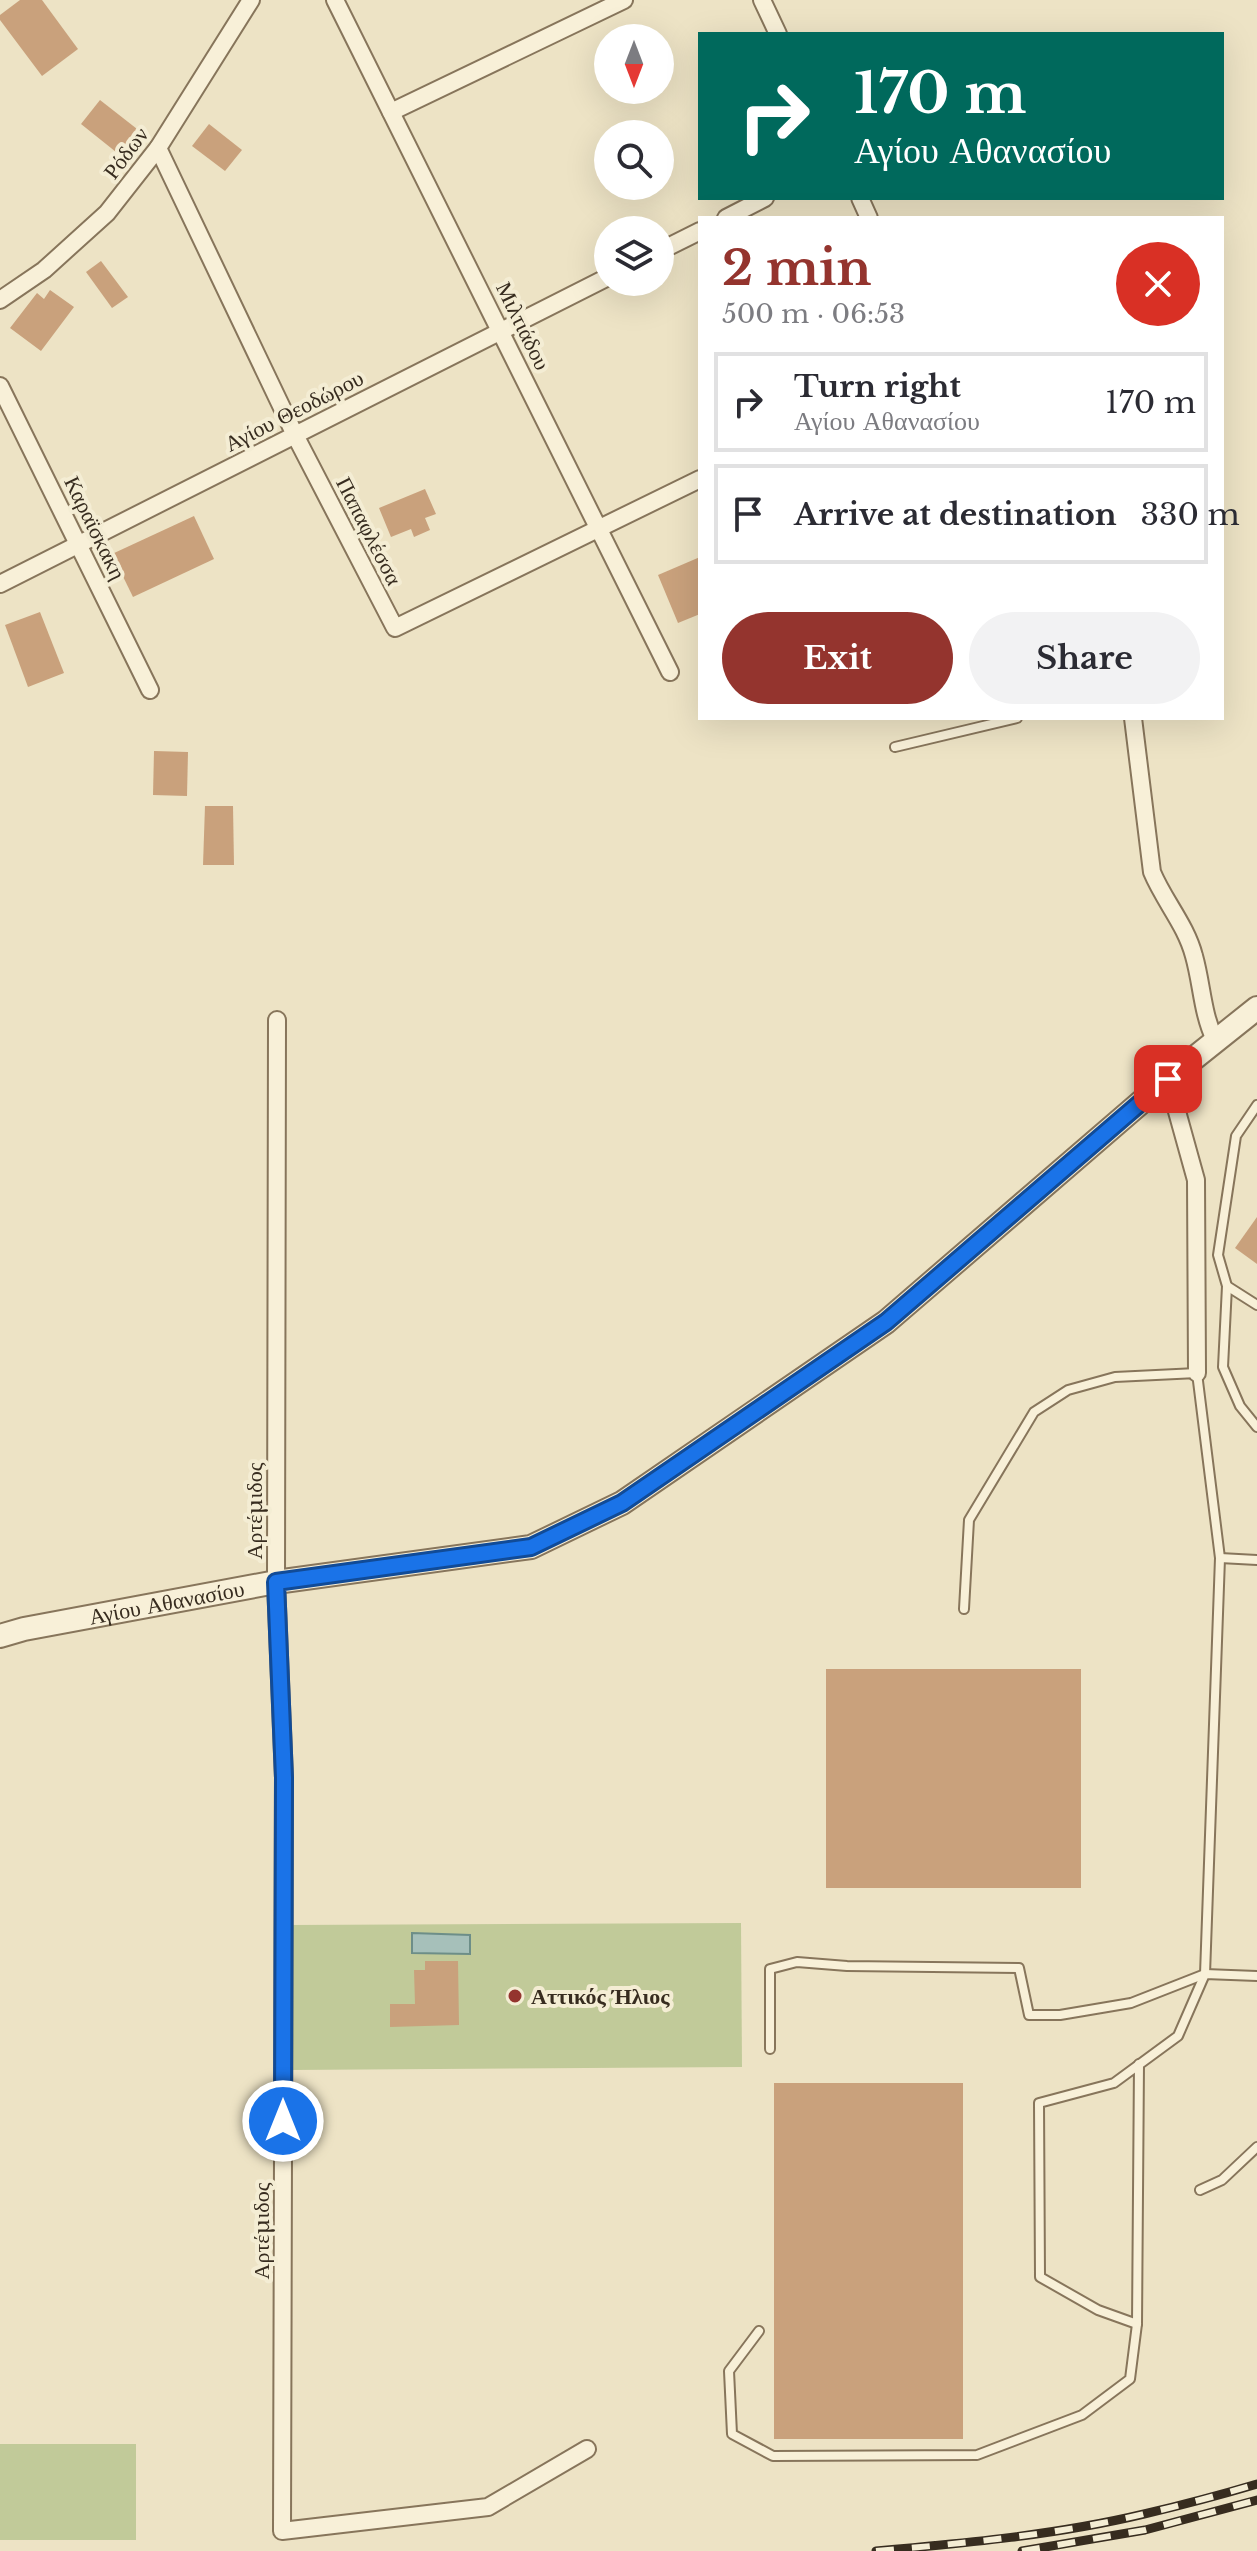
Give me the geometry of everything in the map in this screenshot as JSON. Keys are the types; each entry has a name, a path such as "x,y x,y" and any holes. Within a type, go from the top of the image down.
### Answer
{"street":[{"name":"Ρόδων","path":"0,300 44,270 107,213 158,148 251,0"},
{"name":"Μιλτιάδου","path":"335,0 670,672"},
{"path":"391,112 624,0"},
{"path":"762,0 777,32"},
{"name":"Παπαφλέσσα","path":"158,148 295,435 395,628 698,480"},
{"path":"730,216 761,200"},
{"path":"674,244 698,232"},
{"name":"Αγίου Θεοδώρου","path":"0,584 594,284"},
{"name":"Καραϊσκακη","path":"0,386 150,690"},
{"path":"1133,720 1152,872 1160,891 1186,931 1207,1023 1215,1040"},
{"name":"Αγίου Αθανασίου","path":"0,1636 276,1582 531,1547 622,1503 886,1322 1168,1079 1257,1008"},
{"name":"Αρτέμιδος","path":"277,1020 276,1582 284,1778 282,2531 488,2507 587,2449"},
{"path":"1168,1079 1196,1180 1197,1373"}],"lane":[{"path":"895,747 1009,720"},
{"path":"1257,1105 1236,1136 1218,1255 1227,1286 1223,1367 1240,1406 1257,1427"},
{"path":"1227,1286 1257,1305"},
{"path":"964,1609 969,1520 1034,1412 1068,1390 1115,1377 1197,1373 1220,1558 1205,1974 1178,2036 1114,2083 1039,2103 1040,2277 1098,2310 1137,2324"},
{"path":"1220,1558 1257,1560"},
{"path":"770,2049 770,1969 797,1962 847,1966 1019,1968 1029,2015 1060,2015 1131,2003 1205,1974 1257,1976"},
{"path":"759,2331 729,2371 732,2434 773,2456 977,2455 1082,2415 1130,2379 1137,2324 1139,2064"},
{"path":"1200,2190 1222,2180 1257,2147"}],"green space":[{"name":"Αττικός Ήλιος","path":"741,1923 742,2067 289,2070 288,1925"},
{"path":"0,2444 136,2444 136,2540 0,2540"}],"water":[{"path":"412,1933 470,1935 470,1954 412,1953"}],"building":[{"path":"20,0 42,0 78,49 42,76 0,20 0,15"},
{"path":"100,100 146,136 126,160 81,124"},
{"path":"209,124 242,150 225,171 192,146"},
{"path":"101,261 128,297 112,308 86,272"},
{"path":"50,290 74,307 41,351 10,328 37,293 44,299"},
{"path":"425,489 436,514 425,518 430,530 414,537 411,529 391,537 379,508"},
{"path":"194,516 214,559 133,597 112,554"},
{"path":"698,558 698,615 678,623 658,575"},
{"path":"40,612 64,673 28,687 5,625"},
{"path":"154,751 188,752 187,796 153,795"},
{"path":"205,806 233,806 234,865 203,865"},
{"path":"1257,1217 1257,1264 1235,1248"},
{"path":"826,1669 1081,1669 1081,1888 826,1888"},
{"path":"425,1961 458,1961 459,2025 390,2027 390,2004 415,2004 414,1970 425,1970"},
{"path":"774,2083 963,2083 963,2439 774,2439"}],"railway":[{"path":"876,2551 1078,2528 1158,2511 1257,2484"},
{"path":"1022,2551 1145,2530 1257,2500"}],"place":[{"name":"Αττικός Ήλιος","path":"515,1996"}],"route":[{"path":"283,2121 284,1778 276,1582 531,1547 622,1503 886,1322 1168,1079"}]}
